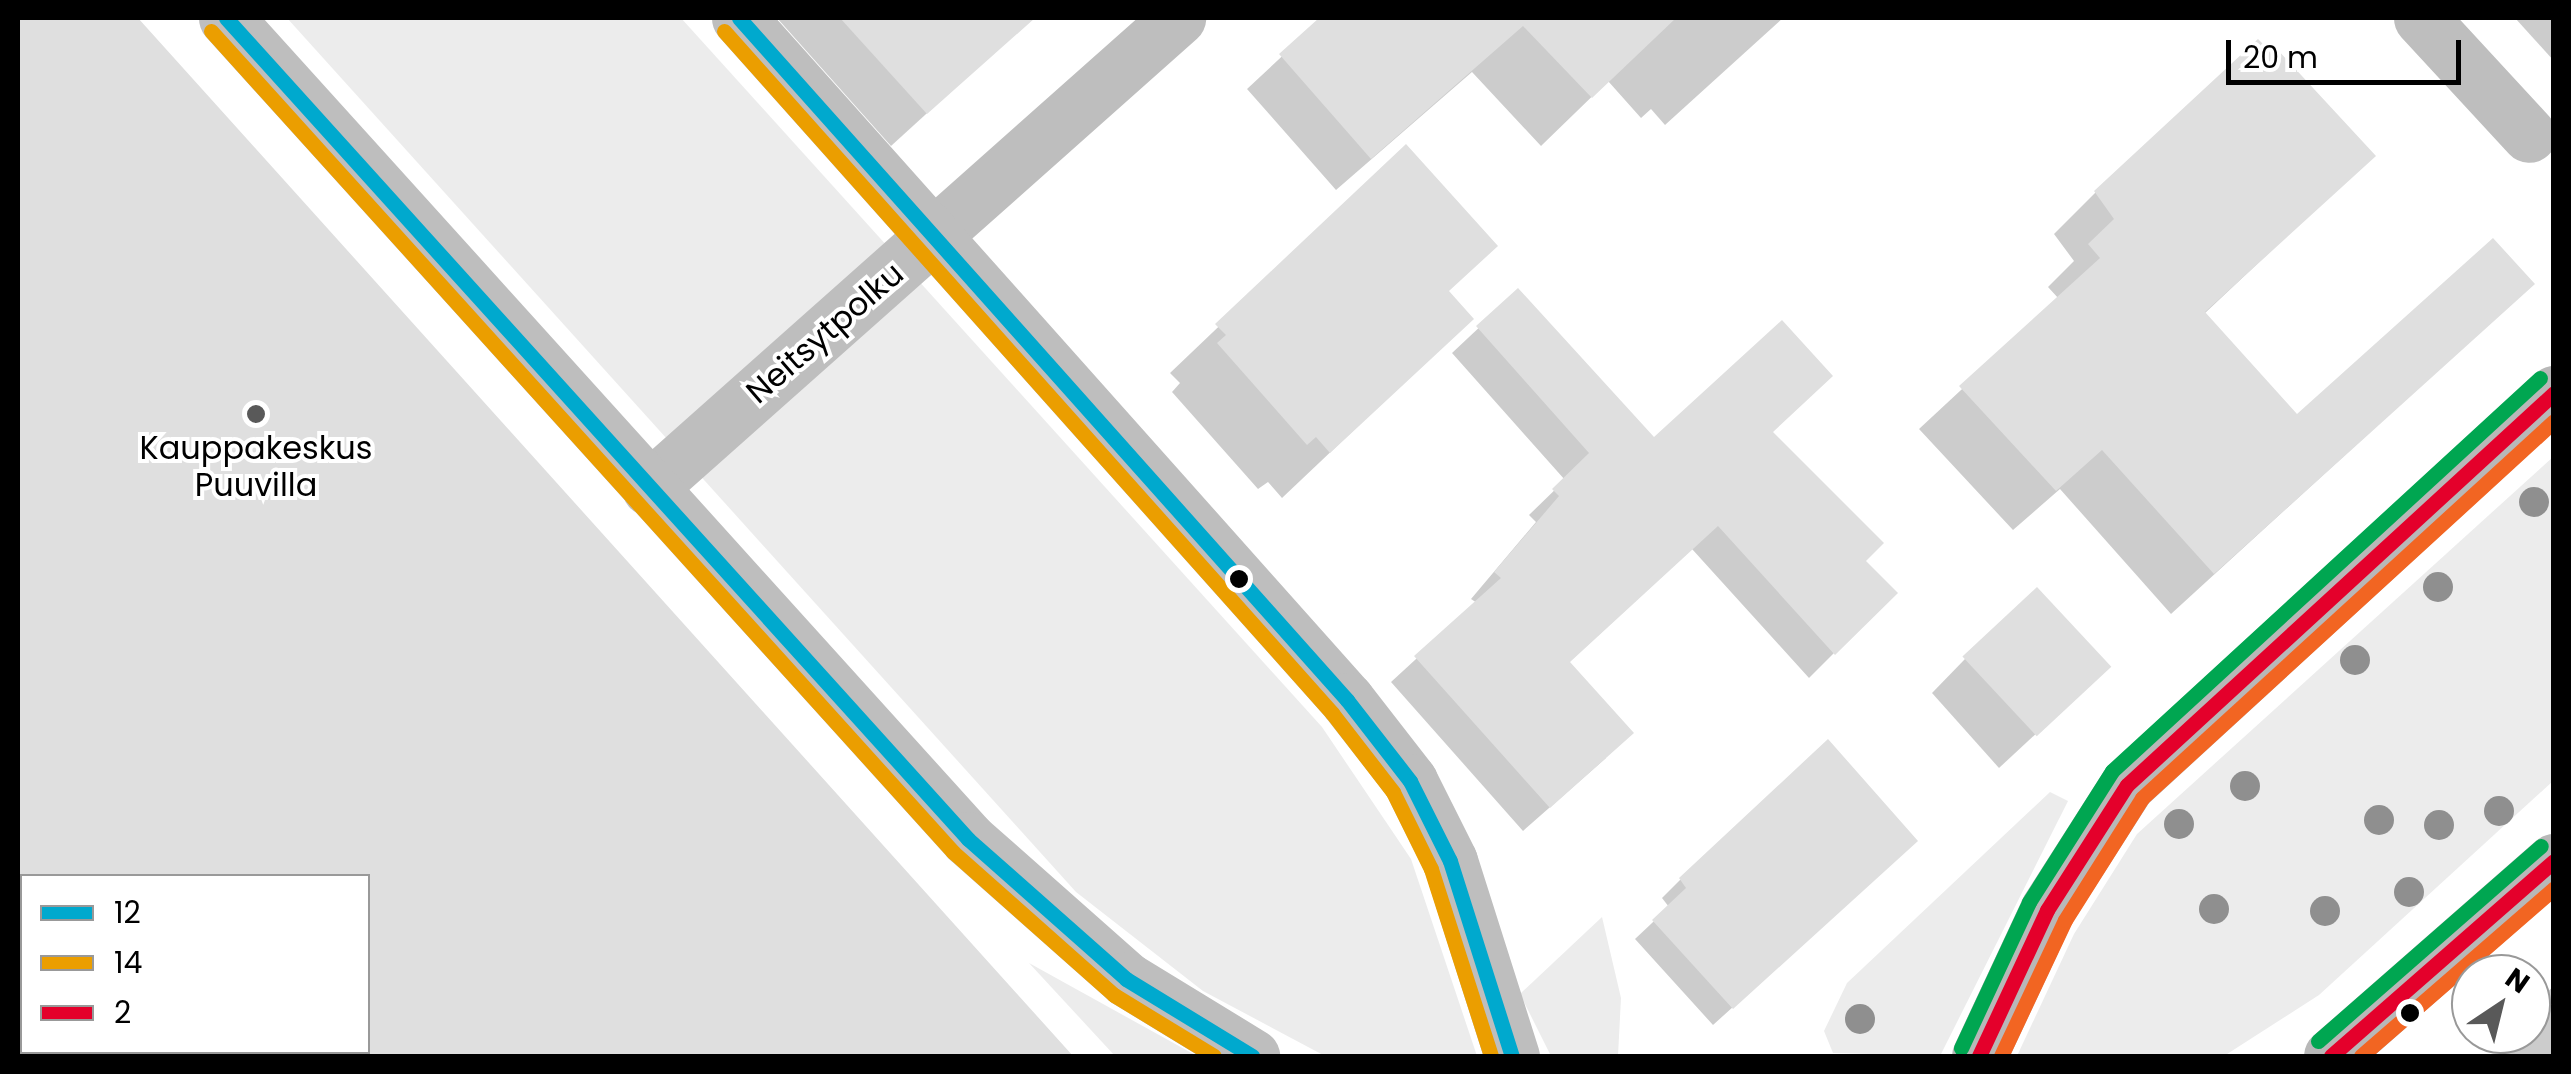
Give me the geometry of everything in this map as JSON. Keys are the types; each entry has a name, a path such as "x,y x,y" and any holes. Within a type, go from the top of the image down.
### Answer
{"main road":[{"path":"1978,1056 2047,910 2126,785 2554,393"},
{"path":"2331,1056 2554,860"}],"street":[{"path":"226,18 968,839 1048,916 1126,979 1252,1056"},
{"path":"739,18 1334,685 1410,781 1450,860 1512,1056"},
{"name":"Neitsytpolku","path":"649,488 1178,18"},
{"path":"2422,18 2529,136"}],"shaded area":[{"path":"287,18 681,18 1322,727 1411,859 1477,1056 1325,1056 1203,991 1076,892"},
{"path":"2553,457 2553,781 2319,995 2224,1056 2017,1056 2074,934 2137,834"},
{"path":"2050,792 2068,801 1940,1056 1833,1053 1824,1031 1847,983"},
{"path":"1602,917 1621,998 1618,1056 1551,1056 1520,994"},
{"path":"1029,963 1197,1056 1115,1056"}],"building":[{"name":"Kauppakeskus Puuvilla","path":"18,18 138,18 1073,1056 368,1056 370,874 18,876"},
{"path":"840,18 1035,18 927,114"},
{"path":"1319,18 1676,18 1592,98 1523,26 1371,159 1279,54"},
{"path":"2258,39 2272,53 2277,49 2376,156 2205,312 2297,414 2493,238 2535,284 2214,574 2102,450 2056,491 1959,386 2100,258 2088,244 2114,219 2094,191"},
{"path":"1406,144 1498,246 1449,291 1474,319 1330,453 1316,437 1307,445 1217,343 1226,335 1215,324"},
{"path":"1518,288 1654,437 1782,320 1833,376 1773,432 1884,543 1866,561 1898,593 1835,655 1718,526 1570,662 1634,733 1550,808 1414,656 1501,578 1494,572 1559,496 1552,489 1589,453 1476,326"},
{"path":"2037,587 2111,667 2037,736 1962,657"},
{"path":"1828,739 1918,841 1733,1009 1652,920 1686,888 1679,878"}],"transit line":[{"name":"12","path":"226,18 968,839 1126,979 1252,1056"},
{"name":"12","path":"739,18 1347,700 1410,781 1450,861 1512,1056"},
{"name":"14","path":"211,31 953,852 1114,995 1214,1056"},
{"name":"14","path":"724,31 1332,713 1393,792 1431,869 1491,1056"},
{"path":"1961,1048 2029,902 2112,771 2540,378"},
{"name":"2","path":"1979,1056 2047,910 2127,785 2554,393"},
{"path":"2001,1056 2065,920 2142,798 2554,421"},
{"path":"2318,1041 2541,846"},
{"name":"2","path":"2331,1056 2554,861"},
{"path":"2361,1056 2554,888"}],"place":[{"name":"Kauppakeskus Puuvilla","path":"256,414"}]}
